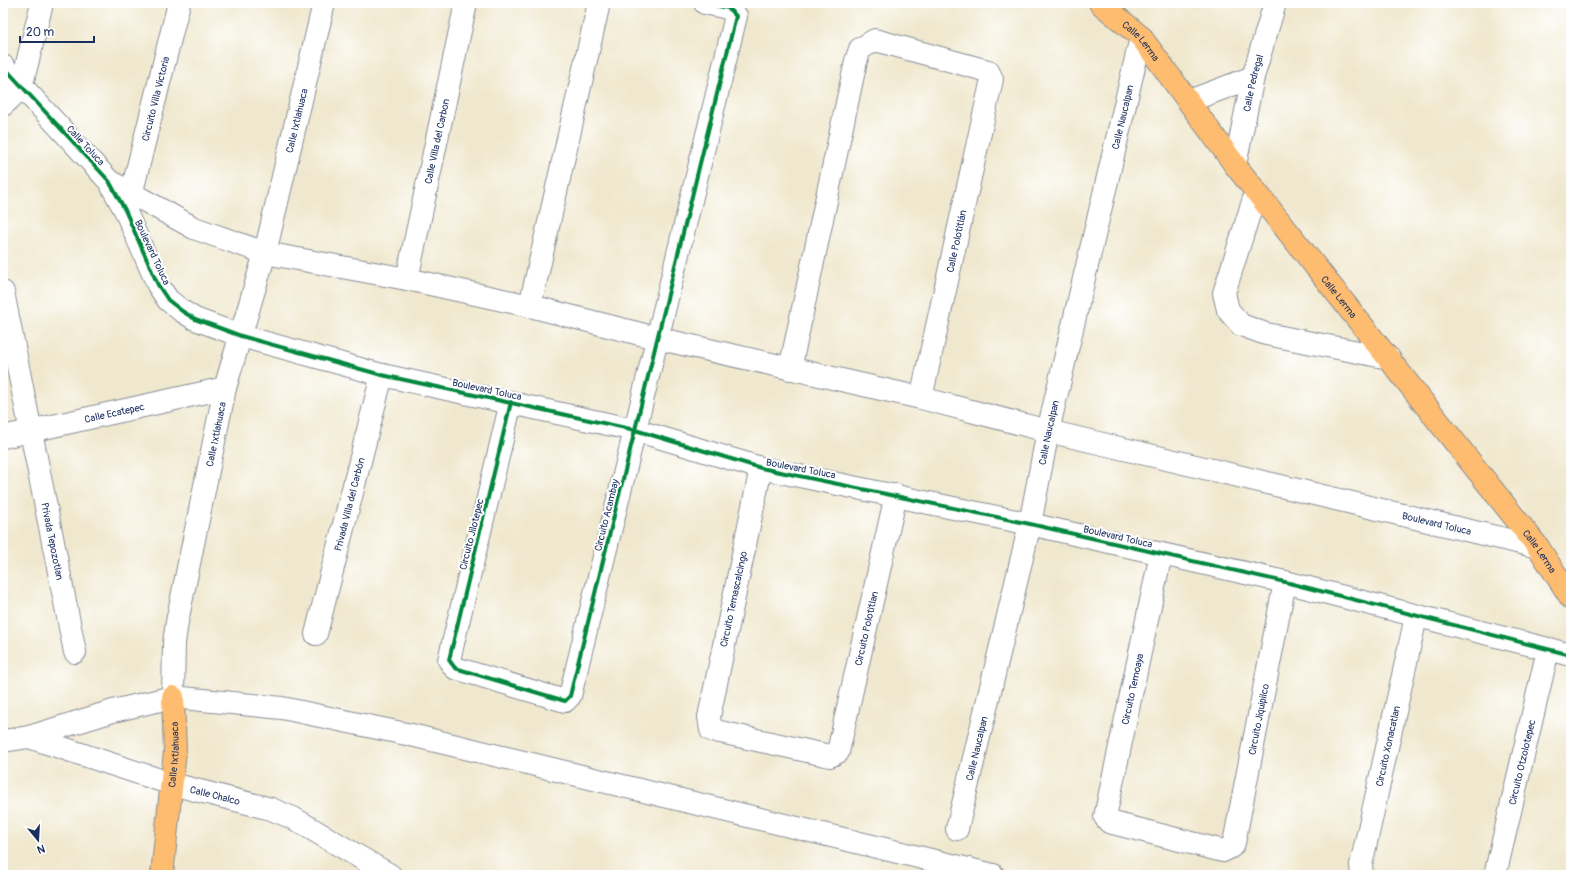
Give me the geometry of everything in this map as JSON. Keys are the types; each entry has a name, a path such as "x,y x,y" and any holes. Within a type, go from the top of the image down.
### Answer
{"main road":[{"name":"Calle Lerma","path":"1100,3 1141,37 1256,192 1538,547 1571,598"},
{"name":"Calle Ixtlahuaca","path":"162,875 172,784 174,751 173,697"}],"street":[{"path":"3,105 22,88 42,3"},
{"name":"Circuito Villa Victoria","path":"128,203 179,3"},
{"name":"Calle Ixtlahuaca","path":"173,697 174,643 177,622 225,388 265,253 324,3"},
{"name":"Calle Villa del Carbon","path":"408,279 466,3"},
{"path":"530,306 599,3"},
{"name":"Circuito Acambay","path":"570,696 656,338 736,16 728,8 705,3"},
{"name":"Calle Pedregal","path":"1235,165 1253,77 1275,3"},
{"name":"Calle Naucalpan","path":"956,829 1030,524 1048,431 1141,37"},
{"name":"Calle Polotitlán","path":"790,369 856,61 860,49 875,40 988,71 991,75 991,84 922,398"},
{"name":"Calle Toluca","path":"3,66 108,181"},
{"path":"1189,101 1253,77"},
{"name":"Boulevard Toluca","path":"108,181 128,203 158,284 168,300 182,312 195,319 241,336 382,375 635,430 761,468 1030,524 1285,582 1416,617 1571,655"},
{"path":"1256,192 1224,293 1228,310 1241,325 1266,334 1389,358"},
{"name":"Boulevard Toluca","path":"128,203 265,253 408,279 530,306 656,338 922,398 1048,431 1538,547"},
{"name":"Privada Tepozotlan","path":"3,292 76,652"},
{"name":"Privada Villa del Carbón","path":"316,634 382,375"},
{"name":"Calle Ecatepec","path":"3,437 225,388"},
{"name":"Circuito Jilotepec","path":"511,402 449,657 450,664 455,668 565,701 570,696"},
{"name":"Circuito Temascalcingo","path":"761,468 709,717 711,730 830,756"},
{"name":"Circuito Polotitlan","path":"830,756 838,752 896,495"},
{"name":"Circuito Temoaya","path":"1161,554 1105,813 1106,820 1222,851"},
{"name":"Circuito Jiquipilco","path":"1222,851 1231,847 1234,843 1285,582"},
{"name":"Circuito Xonacatlan","path":"1362,875 1361,865 1416,617"},
{"name":"Circuito Otzolotepec","path":"1495,875 1548,650"},
{"name":"Calle Chalco","path":"3,741 29,737 112,711 173,697 282,708 411,735 992,875"},
{"name":"Calle Chalco","path":"29,737 172,784 271,809 293,818 390,875"}],"cycle path":[{"path":"511,402 449,660 455,668 565,701 570,696 736,16 728,8 705,3"},
{"path":"3,66 109,181 125,210 158,285 168,300 195,319 241,336 382,375 635,430 761,468 1030,524 1285,582 1571,655"}]}
